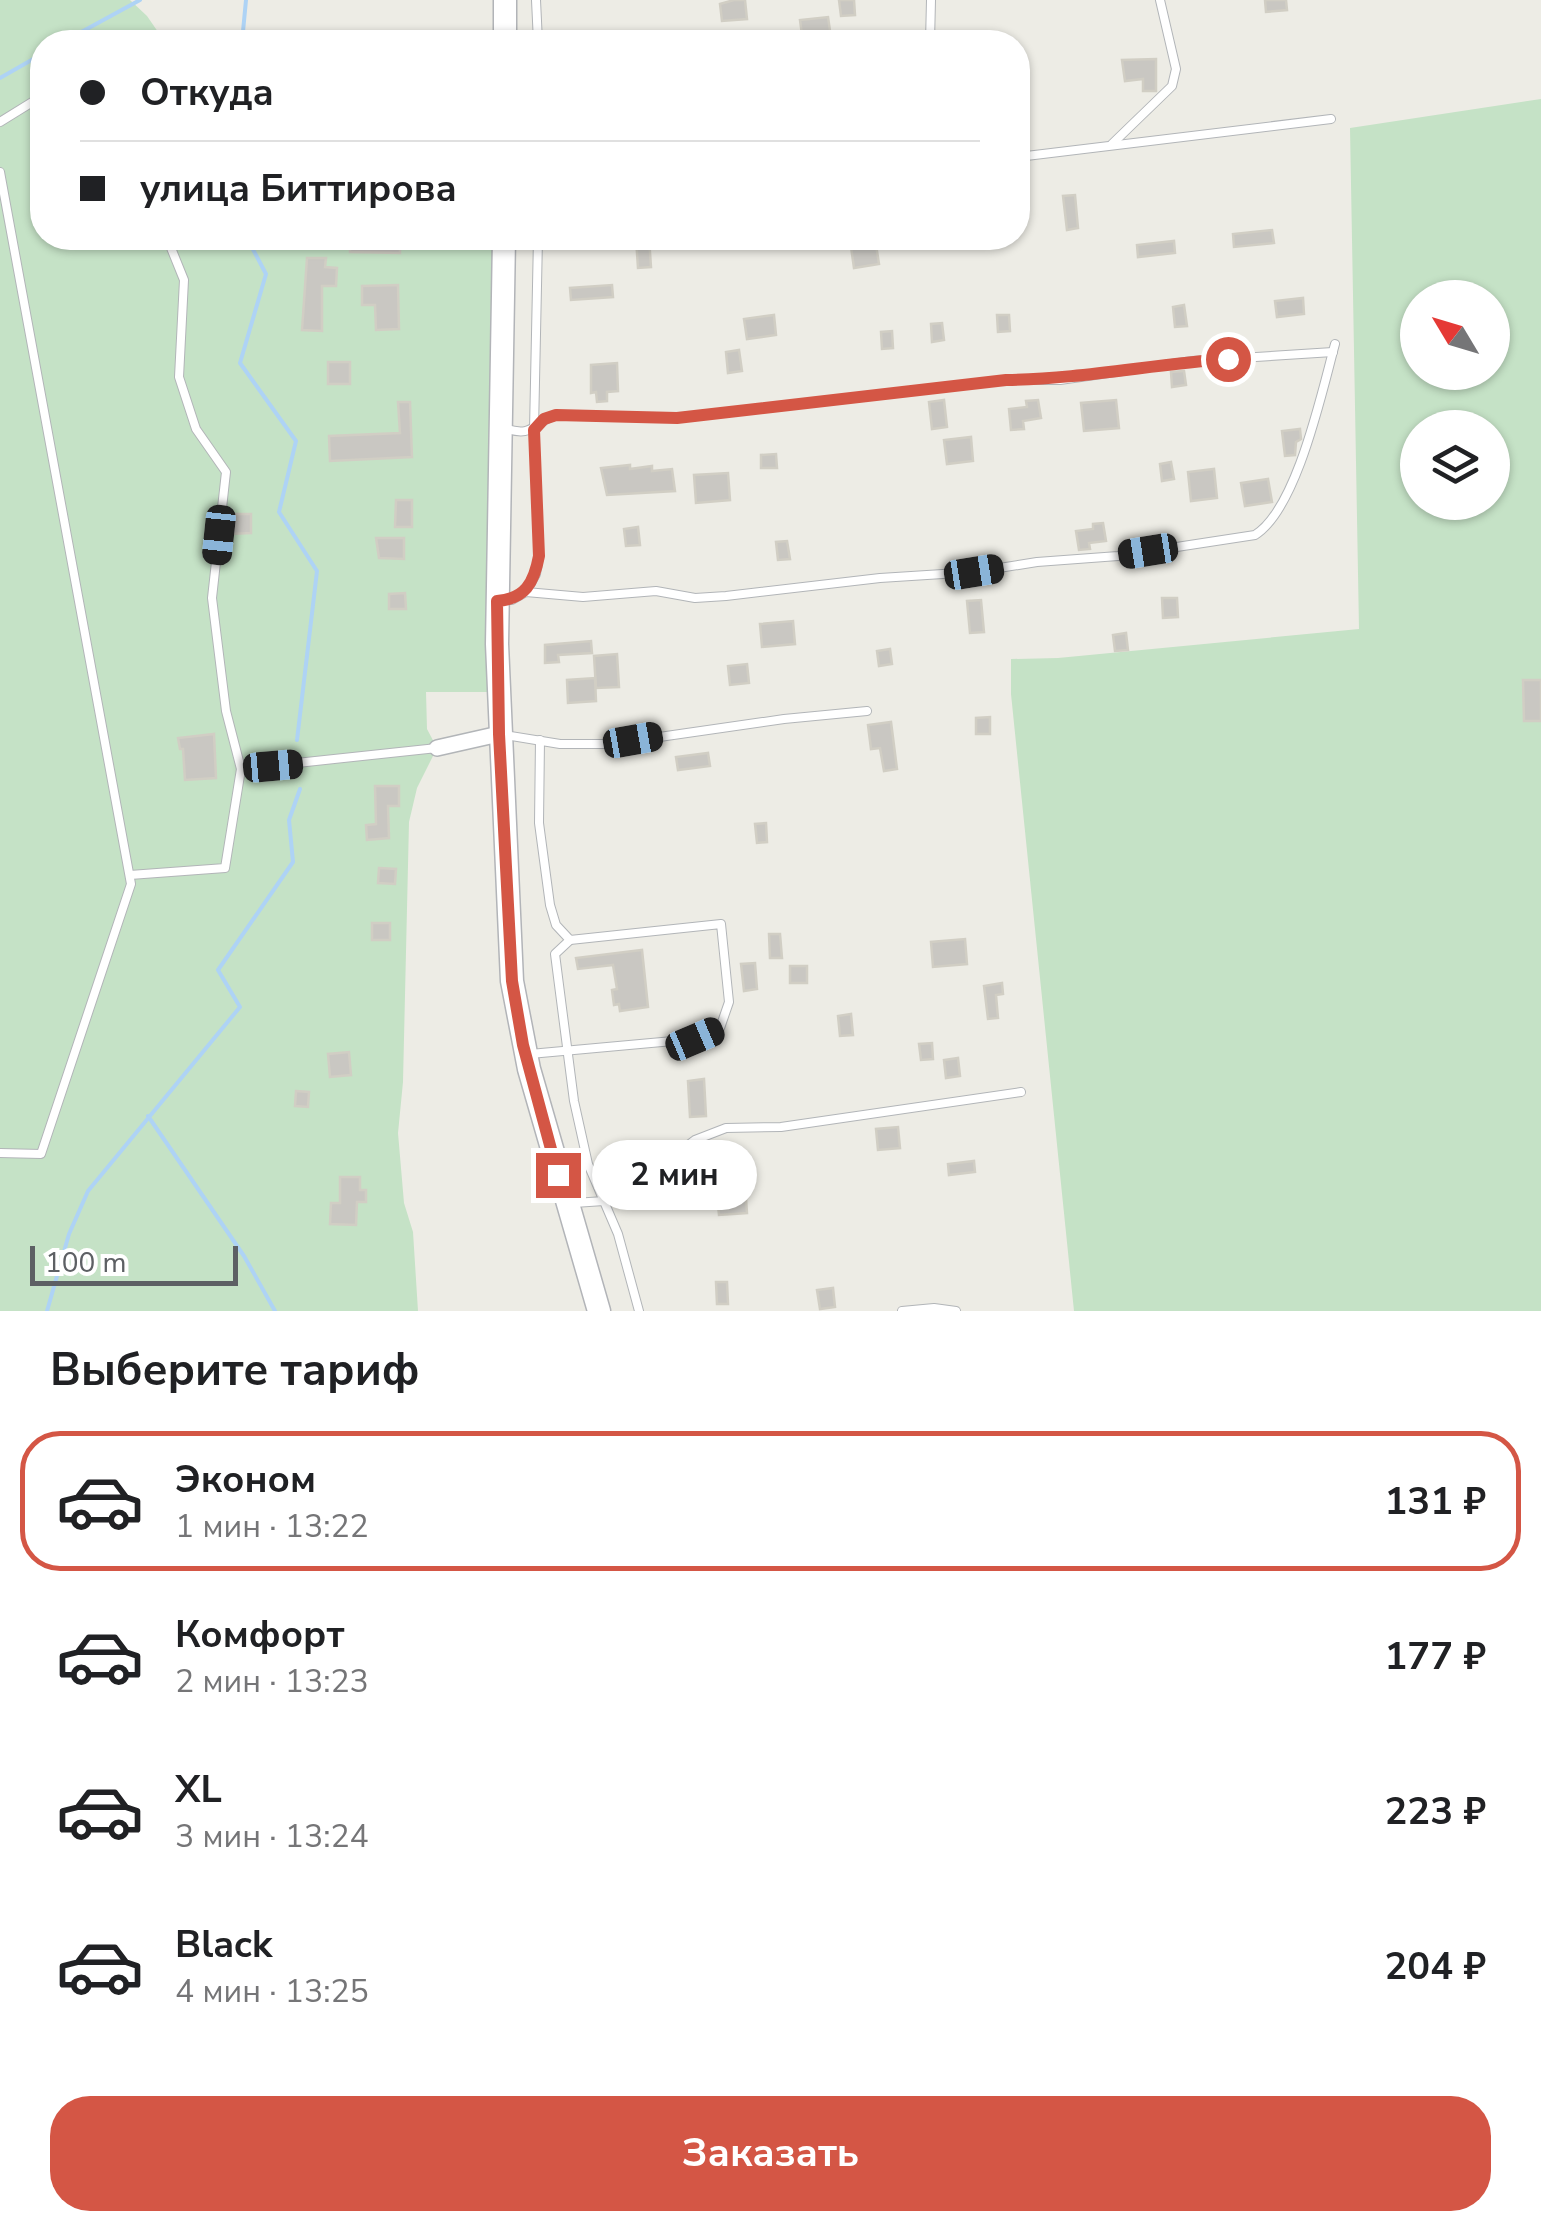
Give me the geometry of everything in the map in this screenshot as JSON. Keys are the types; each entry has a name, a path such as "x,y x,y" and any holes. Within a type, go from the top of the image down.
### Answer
{"street":[{"path":"505,0 505,30"},
{"path":"504,250 497,601 499,734 511,968 526,1054 599,1311"},
{"path":"437,748 499,734"}],"lane":[{"path":"536,0 537,30"},
{"path":"930,30 931,0"},
{"path":"1112,144 1172,86 1176,68 1160,0"},
{"path":"0,122 30,103"},
{"path":"1030,154 1331,119"},
{"path":"0,172 132,884 41,1154 0,1153"},
{"path":"130,874 225,868 241,769 226,710 212,598 226,472 196,429 179,377 184,280 172,250"},
{"path":"497,601 512,600 526,592 536,574 539,556 534,430 538,250"},
{"path":"500,427 520,434 556,415 677,418 1334,348 1304,451 1268,527 1255,535 1118,556 710,597 656,591 583,598 526,592"},
{"path":"499,734 584,745 611,744 867,711"},
{"path":"540,740 539,823 550,904 556,925 570,940"},
{"path":"241,769 437,748"},
{"path":"526,1054 568,1051 695,1039 720,1028 729,1002 721,924 570,940 555,954 568,1051 574,1101 588,1164 618,1234 639,1311"},
{"path":"566,1203 604,1201 642,1180 695,1140 726,1128 781,1126 1021,1092"},
{"path":"902,1311 956,1311"}],"green space":[{"path":"0,0 130,0 157,30 30,30 30,250 504,250 498,692 426,692 427,729 437,748 417,788 409,822 403,1082 398,1133 404,1203 413,1232 418,1311 0,1311"},
{"path":"1541,99 1541,1311 1074,1311 1011,694 1011,659 1058,658 1359,629 1350,128"}],"building":[{"path":"745,0 747,19 722,21 720,4"},
{"path":"839,0 854,0 855,15 841,16"},
{"path":"1265,0 1286,0 1287,10 1266,12"},
{"path":"828,17 830,30 801,30 800,20"},
{"path":"1156,59 1156,91 1143,91 1143,79 1125,81 1122,60"},
{"path":"1075,195 1078,228 1067,230 1063,196"},
{"path":"1272,230 1274,243 1234,247 1233,234"},
{"path":"1174,241 1175,253 1138,257 1137,245"},
{"path":"350,250 400,250 400,253"},
{"path":"637,250 650,250 651,267 638,268"},
{"path":"851,250 877,250 879,264 854,268"},
{"path":"307,258 326,258 325,267 337,268 336,286 322,286 322,331 302,330"},
{"path":"398,285 399,329 376,330 375,305 362,305 362,286"},
{"path":"612,285 613,297 571,300 570,288"},
{"path":"1303,298 1304,314 1277,317 1275,301"},
{"path":"1184,305 1187,326 1175,327 1173,307"},
{"path":"774,315 776,335 747,339 744,319"},
{"path":"997,315 1009,315 1010,331 998,332"},
{"path":"942,323 944,340 932,342 931,324"},
{"path":"892,331 893,348 882,349 881,332"},
{"path":"739,350 742,371 728,373 726,352"},
{"path":"328,362 350,362 350,384 328,384"},
{"path":"617,363 618,391 607,392 607,401 597,402 596,392 591,393 591,365"},
{"path":"1184,371 1186,385 1172,387 1171,372"},
{"path":"944,400 947,427 932,429 929,402"},
{"path":"1038,400 1041,418 1023,421 1024,429 1011,430 1009,409 1027,407 1026,401"},
{"path":"1116,400 1119,428 1084,431 1081,403"},
{"path":"398,402 410,402 412,457 330,461 329,436 400,433"},
{"path":"1300,429 1295,455 1285,456 1282,431"},
{"path":"971,437 973,461 947,464 944,440"},
{"path":"776,454 777,468 761,468 761,455"},
{"path":"1171,462 1174,479 1162,481 1160,464"},
{"path":"630,465 630,469 672,469 675,491 607,495 601,468"},
{"path":"1214,469 1217,498 1191,501 1188,472"},
{"path":"728,473 730,500 696,503 694,475"},
{"path":"1268,479 1272,502 1245,506 1241,483"},
{"path":"396,500 412,500 412,527 395,527"},
{"path":"230,514 251,514 251,533 230,534"},
{"path":"1103,523 1106,541 1089,543 1090,549 1079,550 1076,531"},
{"path":"638,527 640,545 626,546 624,529"},
{"path":"376,538 404,538 404,559 379,558"},
{"path":"787,541 790,559 778,560 776,542"},
{"path":"405,593 406,609 389,609 389,594"},
{"path":"1162,598 1177,598 1178,617 1163,618"},
{"path":"981,600 984,632 970,633 967,601"},
{"path":"793,621 795,644 762,647 760,624"},
{"path":"1126,633 1128,650 1115,651 1113,635"},
{"path":"591,641 592,653 558,655 559,662 545,663 545,645"},
{"path":"890,649 892,664 879,666 877,651"},
{"path":"617,654 619,687 596,688 594,656"},
{"path":"747,664 749,683 730,685 728,666"},
{"path":"595,678 596,701 568,703 567,680"},
{"path":"1523,680 1541,680 1541,721 1524,721"},
{"path":"990,717 990,734 976,734 976,718"},
{"path":"891,722 897,769 884,771 880,748 871,749 868,725"},
{"path":"214,734 216,778 185,780 183,749 178,738"},
{"path":"708,753 710,766 678,770 676,757"},
{"path":"375,786 399,786 399,806 388,806 389,838 367,840 366,825 376,824"},
{"path":"766,823 767,842 757,843 755,824"},
{"path":"379,868 396,869 395,884 378,883"},
{"path":"372,923 390,923 390,940 372,940"},
{"path":"769,934 780,934 782,958 770,958"},
{"path":"965,939 967,964 933,967 931,942"},
{"path":"642,950 648,1007 620,1011 619,1004 614,1005 612,990 617,989 613,965 578,969 576,958"},
{"path":"755,963 757,989 744,991 741,964"},
{"path":"790,966 807,966 807,983 790,983"},
{"path":"1002,983 1003,994 996,995 998,1018 988,1019 984,986"},
{"path":"851,1014 853,1035 840,1036 838,1016"},
{"path":"932,1043 933,1059 921,1060 919,1044"},
{"path":"349,1052 351,1075 330,1077 328,1054"},
{"path":"958,1058 960,1076 946,1078 944,1060"},
{"path":"704,1079 706,1116 690,1117 688,1081"},
{"path":"296,1091 309,1092 308,1107 295,1106"},
{"path":"898,1127 900,1148 878,1150 876,1129"},
{"path":"974,1161 975,1172 949,1175 948,1164"},
{"path":"340,1177 360,1177 360,1190 366,1190 366,1202 357,1202 356,1225 330,1224 331,1203 340,1203"},
{"path":"745,1184 747,1213 719,1215 716,1186"},
{"path":"716,1282 727,1282 728,1304 717,1304"},
{"path":"833,1288 835,1307 820,1309 817,1290"}],"waterway":[{"path":"85,30 140,0"},
{"path":"243,30 246,0"},
{"path":"0,78 30,61"},
{"path":"253,250 266,274 240,363 296,441 279,512 317,571 297,740"},
{"path":"47,1311 69,1234 88,1191 240,1007 218,970 293,862 289,820 300,789"},
{"path":"148,1116 244,1256 275,1311"}],"route":[{"path":"558,1175 515,1002 499,734 497,601 512,600 526,592 536,574 539,556 534,430 544,419 556,415 677,418 1228,359"}]}
